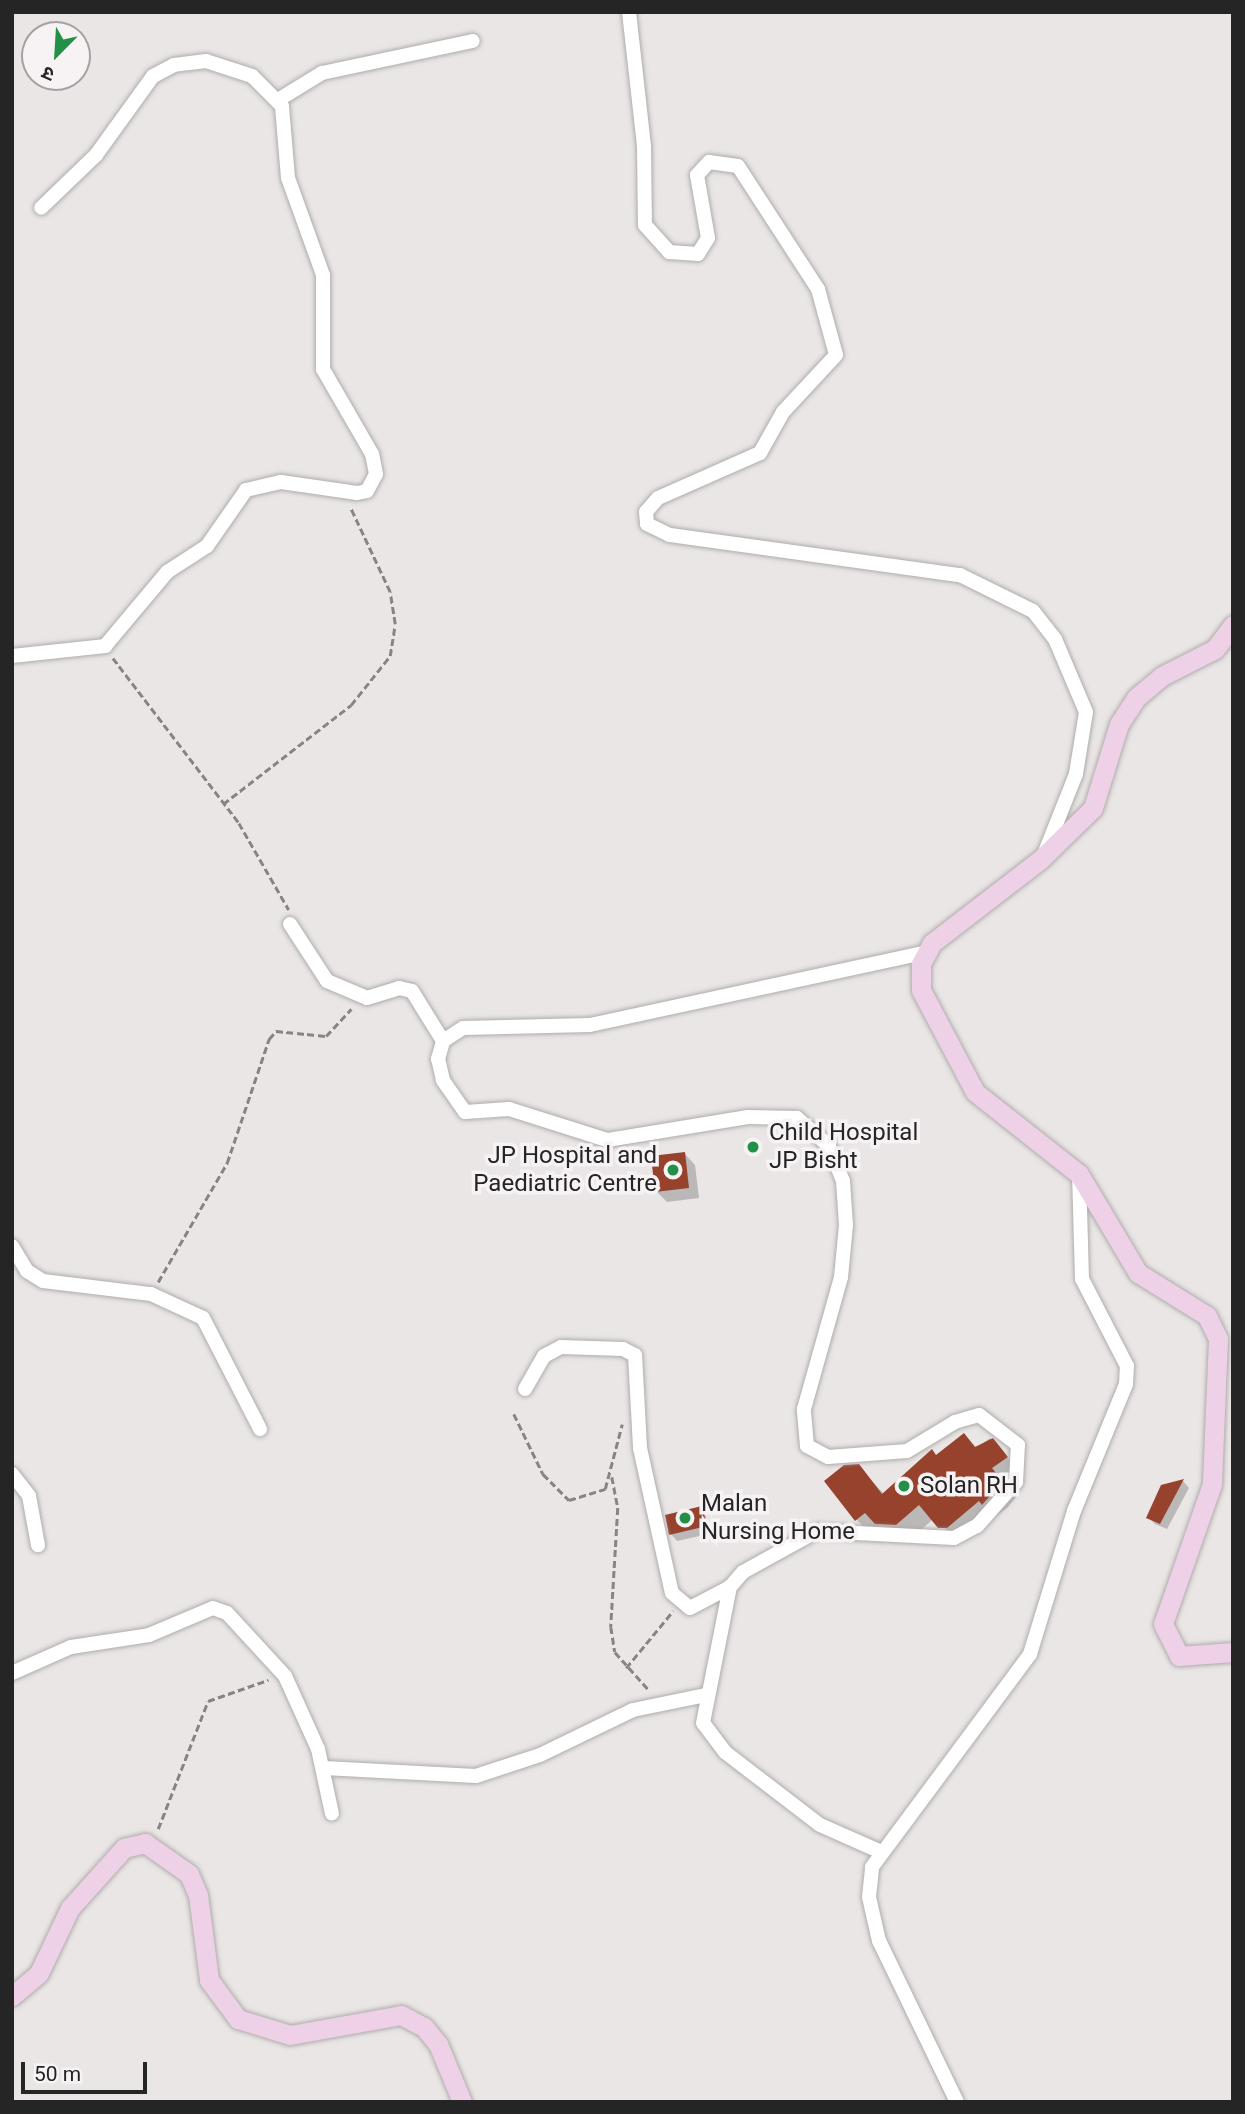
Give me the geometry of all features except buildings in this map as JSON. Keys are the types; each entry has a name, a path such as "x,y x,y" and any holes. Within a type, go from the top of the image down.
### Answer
{"main road":[{"path":"1233,625 1215,649 1162,676 1119,724 1093,808 1041,859 928,952 921,990 943,1020 960,1069 988,1106 1079,1174 1138,1273 1207,1317 1218,1339 1212,1484 1163,1624 1179,1656 1233,1652"},
{"path":"12,1996 39,1973 70,1908 124,1848 151,1845 189,1874 198,1895 209,1980 238,2019 290,2035 401,2015 424,2026 438,2044 462,2102"}],"street":[{"path":"629,12 644,146 645,225 669,252 698,254 708,238 696,188 701,166 737,166 818,289 836,355 783,412 760,453 658,498 646,512 647,524 670,535 960,575 1033,611 1061,651 1086,712 1076,774 1041,859"},
{"path":"278,100 322,74 473,41"},
{"path":"12,656 105,646 161,579 207,546 246,490 281,482 343,491 366,491 375,464 323,369 323,275 294,203 288,127 278,100 232,66 174,65 153,76 96,155 41,208"},
{"path":"290,924 327,981 360,995 412,991 443,1041"},
{"path":"525,1389 544,1356 561,1347 623,1349 640,1362 640,1448 665,1572 680,1604 697,1606 730,1587 743,1572 817,1531 954,1538 977,1527 1016,1482 1018,1445 979,1415 955,1422 907,1451 828,1457 807,1446 804,1409 839,1288 846,1225 843,1181 829,1146 797,1118 748,1117 607,1140 509,1110 477,1114 456,1104 443,1080 438,1059 443,1041 463,1028 590,1025 928,952"},
{"path":"957,2102 879,1941 869,1897 879,1851 1030,1654 1074,1511 1126,1384 1127,1366 1082,1279 1079,1174"},
{"path":"12,1246 27,1272 43,1280 151,1294 178,1303 215,1333 260,1429"},
{"path":"12,1474 29,1496 38,1545"},
{"path":"730,1587 706,1695 703,1723 725,1752 820,1825 879,1851"},
{"path":"12,1673 71,1647 149,1635 213,1608 245,1626 285,1676 324,1768 332,1814"},
{"path":"324,1768 476,1776 662,1702 706,1695"}],"path":[{"path":"223,804 351,705 390,656 395,624 390,592 343,491"},
{"path":"105,646 223,804 284,896 290,924"},
{"path":"151,1294 227,1164 269,1040 276,1031 326,1036 360,995"},
{"path":"514,1414 543,1474 564,1498 605,1489 624,1418"},
{"path":"611,1474 618,1507 611,1627 626,1669 662,1702"},
{"path":"626,1669 680,1604"},
{"path":"151,1845 208,1701 285,1676"}],"place":[{"name":"Child Hospital JP Bisht","path":"753,1147"},
{"name":"JP Hospital and Paediatric Centre","path":"673,1170"},
{"name":"Solan RH","path":"904,1486"},
{"name":"Malan Nursing Home","path":"685,1518"}]}
